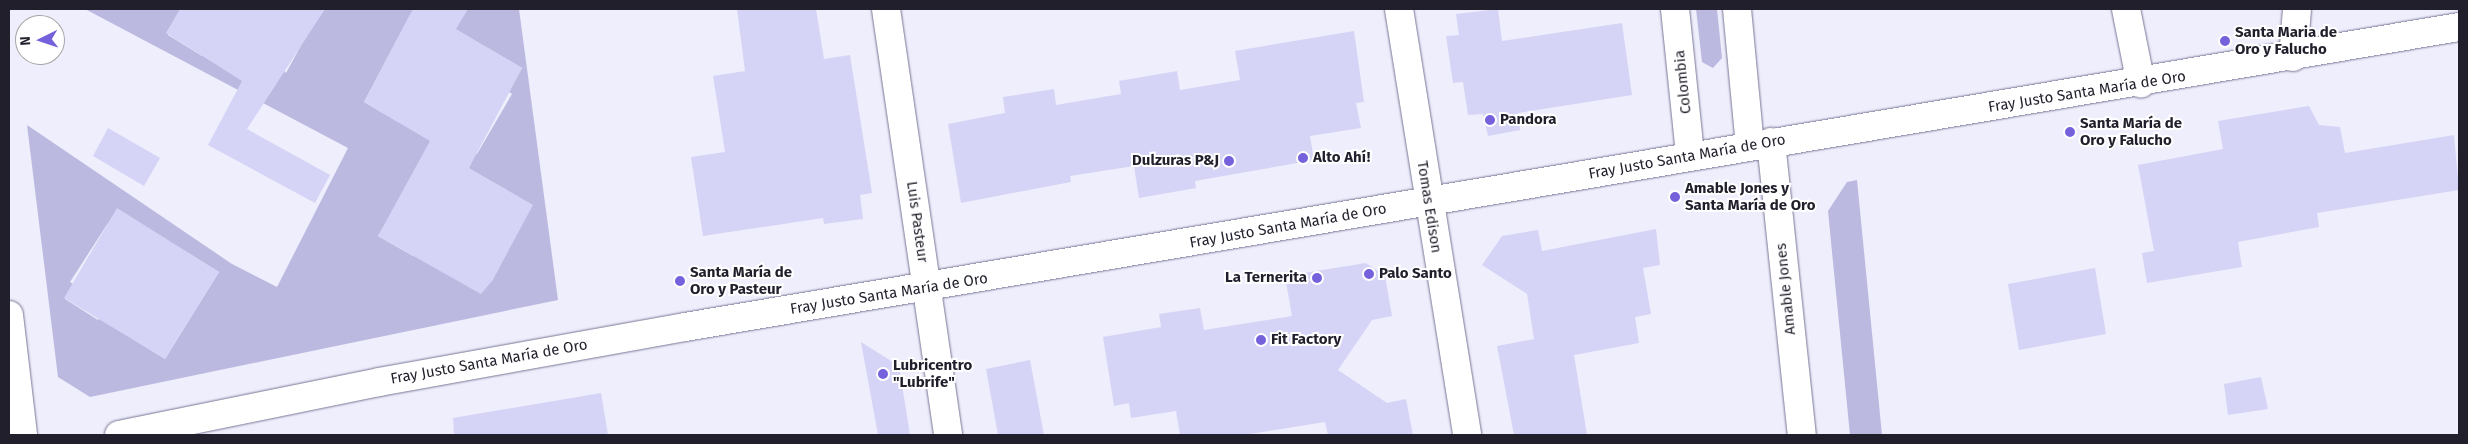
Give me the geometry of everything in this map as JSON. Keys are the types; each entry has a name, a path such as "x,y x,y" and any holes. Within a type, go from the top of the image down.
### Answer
{"main road":[{"name":"Luis Pasteur","path":"886,9 948,435"},
{"name":"Tomas Edison","path":"1399,9 1428,202 1467,435"},
{"name":"Colombia","path":"1675,9 1690,155"},
{"path":"1737,9 1761,144"},
{"path":"2126,9 2141,84"},
{"path":"2293,57 2297,9"},
{"name":"Fray Justo Santa María de Oro","path":"118,435 379,382 1428,202 1690,155 2141,84 2459,27"},
{"name":"Amable Jones","path":"1761,144 1802,435"},
{"path":"9,316 23,435"}],"shaded area":[{"path":"85,9 180,9 168,35 202,56 232,9 241,14 286,73 321,9 418,9 413,17 410,15 364,102 398,122 453,109 378,236 413,256 436,217 492,281 532,205 498,185 475,223 453,211 474,153 477,154 512,94 509,92 522,68 488,48 424,75 462,9 519,9 558,300 90,397 58,377 27,125 232,264 277,287 348,148","holes":["108,223 161,289 185,251 219,272 165,359 131,338 123,281 98,320 65,299 73,284 70,282"]},
{"path":"1696,9 1717,9 1722,58 1713,68 1702,62"},
{"path":"1857,180 1882,435 1850,435 1828,211 1847,182"}],"building":[{"path":"180,9 325,9 247,129 330,175 315,203 208,145 242,81 166,33"},
{"path":"413,9 468,9 456,29 522,68 469,168 533,205 492,281 481,294 378,236 430,141 364,102"},
{"path":"737,9 816,9 824,59 850,55 872,193 860,195 863,219 824,224 823,218 703,236 691,157 725,152 713,76 745,71"},
{"path":"1498,9 1502,41 1622,23 1632,95 1518,113 1520,130 1488,136 1483,114 1468,115 1463,82 1453,83 1446,36 1459,35 1456,14"},
{"path":"1354,31 1364,102 1356,103 1361,128 1310,136 1314,160 1195,181 1196,188 1139,198 1134,166 1070,176 1071,182 961,203 948,124 1005,113 1003,97 1054,89 1056,105 1121,94 1119,81 1177,71 1180,90 1240,80 1235,51"},
{"path":"2309,106 2319,125 2340,127 2345,153 2454,135 2459,190 2317,213 2319,227 2238,242 2242,267 2147,283 2142,253 2154,251 2138,165 2223,149 2218,121"},
{"path":"108,128 160,158 144,186 93,156"},
{"path":"117,208 219,272 165,359 64,298"},
{"path":"1656,229 1660,265 1643,268 1651,314 1635,317 1639,343 1574,355 1587,435 1514,435 1497,346 1534,339 1527,294 1482,265 1502,236 1538,230 1542,251"},
{"path":"1366,263 1385,276 1392,316 1372,320 1338,370 1387,403 1406,399 1413,435 1328,435 1325,422 1244,435 1180,435 1176,411 1131,418 1129,403 1114,406 1103,337 1161,327 1159,314 1200,308 1204,330 1292,316 1285,276"},
{"path":"2095,268 2106,334 2019,350 2008,284"},
{"path":"861,342 899,366 910,435 878,435"},
{"path":"1030,360 1044,435 998,435 986,369"},
{"path":"2261,377 2268,409 2228,415 2224,384"},
{"path":"601,393 608,435 454,435 453,418"}],"place":[{"name":"Santa Maria de Oro y Falucho","path":"2225,41"},
{"name":"Pandora","path":"1490,120"},
{"name":"Santa María de Oro y Falucho","path":"2070,132"},
{"name":"Alto Ahí!","path":"1303,158"},
{"name":"Dulzuras P&J","path":"1229,161"},
{"name":"Amable Jones y Santa María de Oro","path":"1675,197"},
{"name":"Palo Santo","path":"1369,274"},
{"name":"La Ternerita","path":"1317,278"},
{"name":"Santa María de Oro y Pasteur","path":"680,281"},
{"name":"Fit Factory","path":"1261,340"},
{"name":"Lubricentro \"Lubrife\"","path":"883,374"}]}
